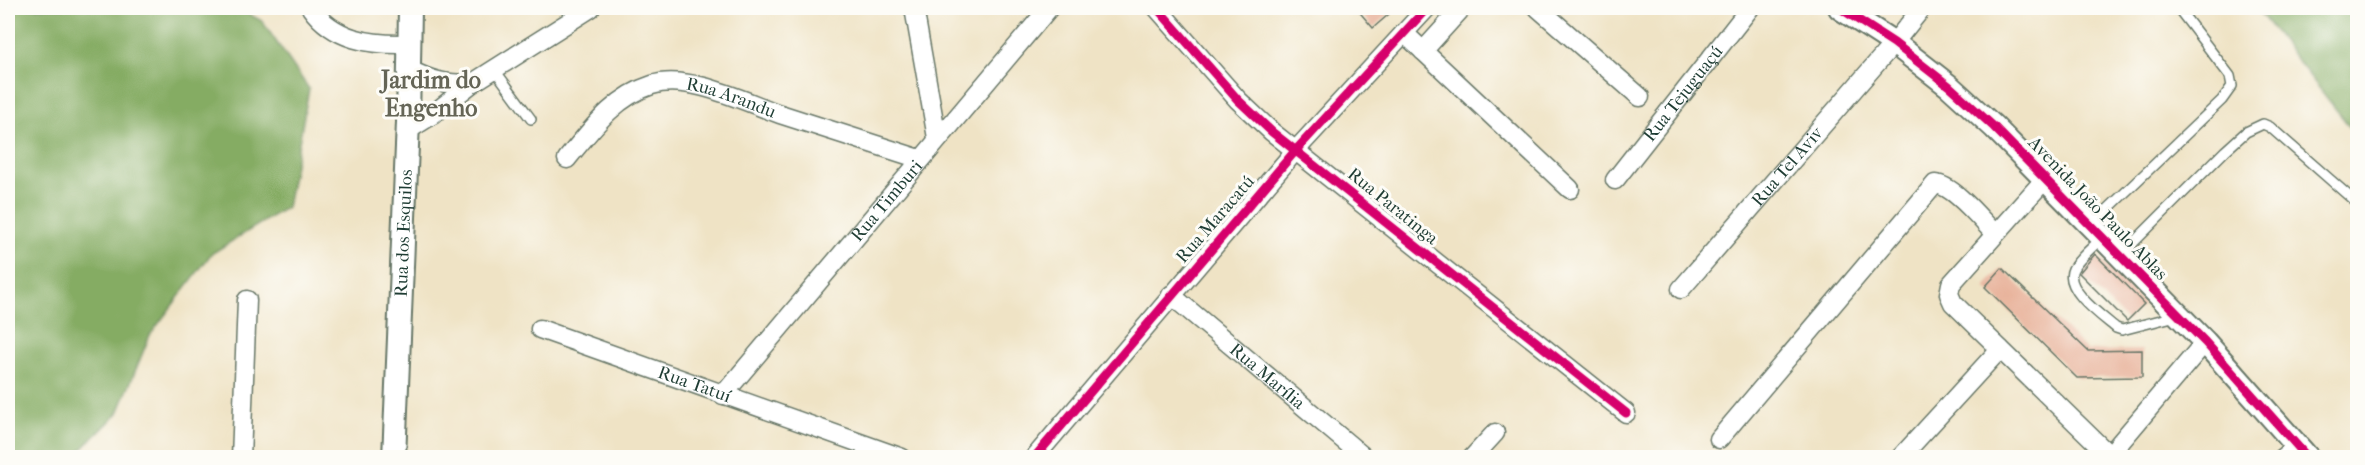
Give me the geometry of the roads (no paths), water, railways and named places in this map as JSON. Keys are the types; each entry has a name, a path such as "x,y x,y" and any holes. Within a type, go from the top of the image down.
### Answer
{"street":[{"path":"311,8 326,25 340,34 383,45 408,44"},
{"name":"Rua dos Esquilos","path":"394,458 408,130 410,8"},
{"path":"408,130 440,109 471,84 591,8"},
{"path":"914,8 938,138"},
{"name":"Rua Timburi","path":"723,395 1049,8"},
{"name":"Rua Paratinga","path":"1157,8 1238,100 1272,132 1626,413"},
{"path":"1423,51 1462,8"},
{"path":"1538,8 1640,97"},
{"name":"Rua Tejuguaçú","path":"1615,180 1750,8"},
{"name":"Avenida João Paulo Ablas","path":"1840,8 1894,43 1949,86 1994,126 2205,342 2302,450"},
{"name":"Rua Tel Aviv","path":"1682,289 1922,8"},
{"name":"Rua Maracatú","path":"1034,458 1296,150 1404,33 1418,11"},
{"path":"1404,33 1570,189"},
{"path":"408,69 444,84 471,84"},
{"name":"Rua Arandu","path":"567,159 605,113 633,93 654,84 680,83 719,91 762,108 920,159"},
{"path":"2046,178 1951,284 1949,294 1953,303 2108,456 2205,342"},
{"path":"1719,439 1935,184 1940,184 1952,191 1995,234"},
{"name":"Rua Marília","path":"1171,295 1365,458"},
{"path":"241,458 247,300"},
{"name":"Rua Tatuí","path":"540,329 902,458"},
{"path":"1900,458 2000,349"},
{"path":"1472,458 1495,433"}],"lane":[{"path":"2178,8 2230,76 2232,86 2222,100 2097,231 2073,268 2072,277 2082,298 2116,328 2122,330 2179,316"},
{"path":"494,69 531,119"},
{"path":"2121,255 2225,151 2246,132 2263,124 2270,127 2358,204"},
{"path":"2276,458 2302,450"}],"district":[{"name":"Jardim do Engenho","path":"431,94"}]}
